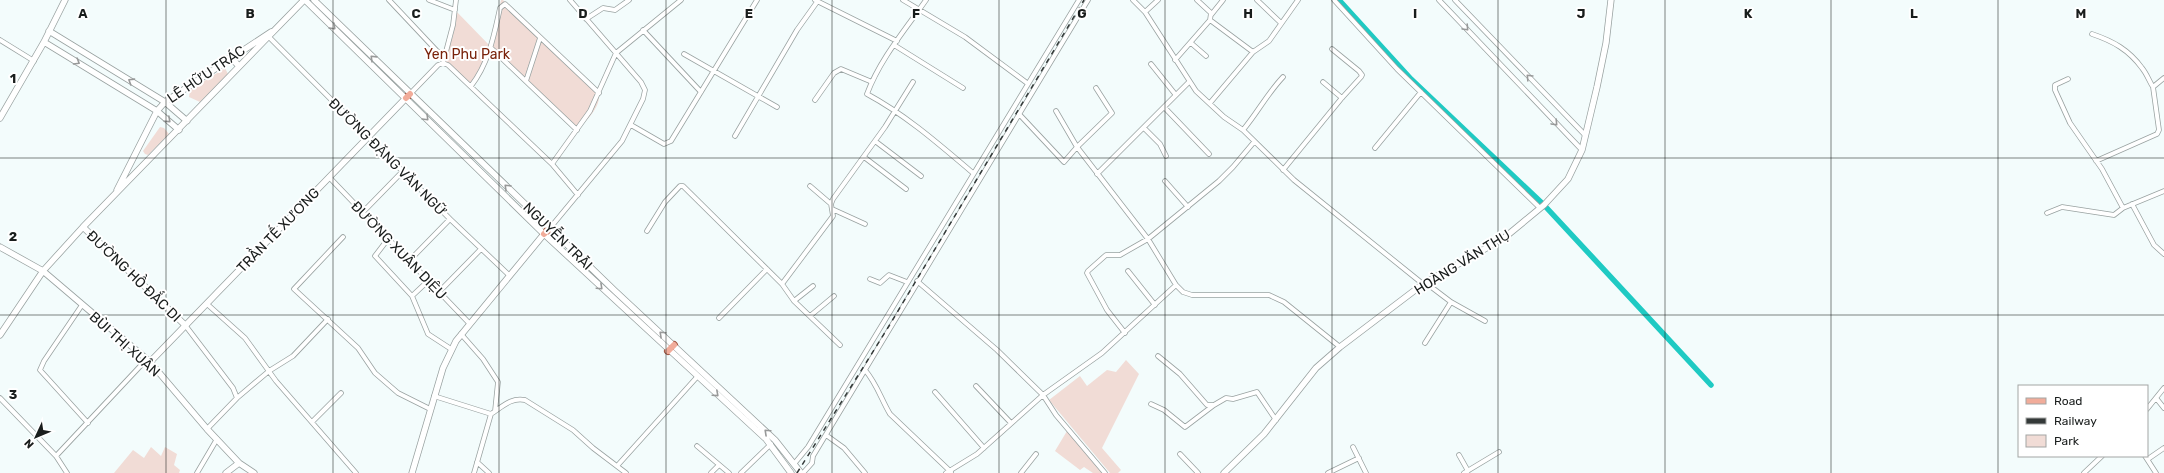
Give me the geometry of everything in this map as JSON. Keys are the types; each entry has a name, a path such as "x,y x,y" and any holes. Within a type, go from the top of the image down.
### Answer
{"main road":[{"path":"544,234 550,228"},
{"path":"668,351 674,345"}],"street":[{"path":"0,118 34,61 65,0"},
{"name":"LÊ HỮU TRÁC","path":"0,335 43,271 83,226 179,130 239,66 305,0"},
{"name":"NGUYỄN TRÃI","path":"305,0 775,440 802,473"},
{"name":"NGUYỄN TRÃI","path":"314,0 544,234 668,351 771,444 791,473"},
{"path":"389,0 437,51 444,55"},
{"path":"429,0 455,10"},
{"path":"408,96 442,63 451,33 456,0"},
{"path":"550,228 608,160 631,125 643,99 645,90 641,82 570,0"},
{"path":"586,19 603,8 614,10 629,0"},
{"path":"552,164 590,111 616,53 681,0"},
{"path":"631,125 664,144 670,143 678,133 757,0"},
{"path":"902,0 965,37 1027,83"},
{"path":"926,0 895,43 872,82 867,94 894,111 938,143 973,173"},
{"path":"794,464 808,447 1027,83 1079,0"},
{"path":"802,473 812,463 813,456 1088,0"},
{"path":"1133,0 1144,12 1189,82 1210,103 1243,130 1283,170 1425,284 1451,302 1485,321"},
{"path":"1144,12 1158,0"},
{"path":"1197,0 1212,14"},
{"path":"1175,60 1210,20 1212,14 1223,0"},
{"path":"1257,0 1281,23"},
{"path":"1210,103 1254,52 1269,41 1298,0"},
{"path":"1335,0 1421,92 1540,208"},
{"path":"1439,0 1582,150"},
{"path":"1456,0 1585,135"},
{"name":"HOÀNG VĂN THỤ","path":"1224,473 1276,420 1316,368 1340,346 1425,284 1504,238 1540,208 1568,179 1582,150 1606,43 1611,0"},
{"path":"735,136 797,30 816,1 895,43 963,88"},
{"path":"471,86 491,48 500,8 505,4 599,93"},
{"path":"1210,20 1254,52"},
{"name":"LÊ HỮU TRÁC","path":"114,196 157,111 165,102 230,57 277,28"},
{"path":"643,30 702,92"},
{"path":"49,31 165,102 187,121"},
{"path":"2092,34 2117,44 2142,68 2153,87 2160,130"},
{"name":"ĐƯỜNG ĐẶNG VĂN NGỮ","path":"269,37 480,249 509,275"},
{"path":"526,81 540,38"},
{"path":"0,40 34,61"},
{"path":"44,42 157,111 179,130"},
{"path":"1191,43 1206,56"},
{"path":"491,48 577,130"},
{"path":"1283,170 1362,75 1332,49"},
{"path":"684,54 777,107"},
{"path":"230,57 239,66"},
{"path":"442,63 448,65 471,86 552,164 578,195"},
{"path":"1151,64 1175,94"},
{"path":"815,100 834,73 841,69 872,82"},
{"path":"1243,130 1260,110 1268,93 1283,77"},
{"path":"2153,87 2164,78"},
{"path":"2068,79 2055,85 2055,90 2070,123 2096,161 2123,208"},
{"path":"831,204 875,141 913,82"},
{"path":"1097,174 1144,128 1175,94 1189,82"},
{"path":"1322,82 1342,98"},
{"path":"1019,114 1064,162 1077,147 1112,113 1096,88"},
{"path":"1375,148 1421,92"},
{"name":"TRẦN TẾ XƯƠNG","path":"148,361 207,304 408,96"},
{"path":"1164,107 1209,154"},
{"path":"1056,111 1077,147 1148,239 1176,285 1183,292 1192,295 1268,295 1284,302 1340,346"},
{"path":"1144,128 1160,144 1166,156"},
{"path":"2096,161 2157,134 2160,130"},
{"path":"2160,130 2164,132"},
{"path":"875,141 921,176"},
{"path":"1125,333 1107,310 1087,273 1106,254 1120,255 1148,239 1234,167 1254,142"},
{"path":"864,157 906,189"},
{"path":"363,212 403,171"},
{"name":"ĐƯỜNG XUÂN DIỆU","path":"329,177 469,323"},
{"path":"1165,181 1188,207"},
{"path":"647,231 665,202 681,185 782,284 794,301 840,345"},
{"path":"782,284 833,216 831,204 810,186"},
{"path":"2047,214 2062,207 2117,215 2123,208 2164,191"},
{"path":"2132,204 2154,245 2164,254"},
{"path":"832,210 865,224"},
{"path":"409,261 450,219"},
{"name":"ĐƯỜNG HỒ ĐẮC DI","path":"83,226 185,325"},
{"path":"412,473 434,396 451,349 469,323 544,234"},
{"path":"343,237 294,289 358,348 375,372 398,394 430,409"},
{"path":"388,239 375,256 412,296 428,334 451,349"},
{"name":"BÙI THỊ XUÂN","path":"0,247 43,271 148,361 207,429 239,463 254,473"},
{"path":"439,292 480,249"},
{"path":"719,318 767,269"},
{"path":"1128,271 1155,305"},
{"path":"870,279 880,282 889,274 907,282"},
{"path":"412,296 428,281"},
{"path":"918,281 997,350 1043,396 1056,415 1105,473"},
{"path":"865,370 874,380 890,414 949,472 984,448 1043,396 1102,353 1176,285"},
{"path":"794,301 813,286"},
{"path":"810,316 834,296"},
{"path":"1424,343 1451,302"},
{"path":"207,304 245,338 288,395 356,473"},
{"path":"82,305 44,361 40,370 88,423"},
{"path":"207,429 237,398 269,371 293,356 328,319"},
{"path":"185,325 233,388 237,398"},
{"path":"461,334 483,359 496,378 498,385 495,411"},
{"path":"1158,356 1180,374 1206,404 1214,404"},
{"path":"56,456 148,361"},
{"path":"617,466 697,377"},
{"path":"976,386 1011,423"},
{"path":"2148,408 2164,388"},
{"path":"934,392 984,448"},
{"path":"1151,404 1164,410 1185,427 1214,404 1226,398 1233,399 1257,392 1276,420"},
{"path":"312,422 341,393"},
{"path":"434,396 491,414"},
{"path":"0,398 56,456 68,473"},
{"path":"474,473 491,414 518,398 525,400 573,430 626,473"},
{"path":"2156,398 2164,408"},
{"path":"826,435 844,448 865,473"},
{"path":"197,473 217,439"},
{"path":"741,473 771,444"},
{"path":"697,446 729,473"},
{"path":"1353,447 1366,473"},
{"path":"2148,456 2164,448"},
{"path":"1458,455 1466,472 1499,452"},
{"path":"1021,473 1036,454"},
{"path":"1180,454 1198,473"},
{"path":"2084,473 2101,457"},
{"path":"2146,457 2156,473"},
{"path":"1328,473 1359,458"},
{"path":"477,462 489,473"},
{"path":"226,473 239,463"},
{"path":"711,473 719,465"}],"green space":[{"name":"Yen Phu Park","path":"501,0 503,0 599,93 596,108 589,118 577,130 526,81 507,60 491,49 477,82 471,86 443,63 453,36 455,10 491,47"},
{"path":"225,68 228,74 200,102 189,97 190,90"},
{"path":"160,127 164,128 169,134 148,155 145,154 143,151"},
{"path":"1126,360 1139,374 1102,448 1121,470 1118,473 1110,473 1049,400 1080,376 1087,386 1107,370 1116,372"},
{"path":"1067,431 1103,473 1093,473 1084,467 1080,470 1055,451"},
{"path":"151,447 161,456 165,447 177,454 174,465 180,470 179,473 114,473 133,450 144,458"}],"waterway":[{"path":"1339,0 1411,79 1544,205 1711,385"}],"railway":[{"path":"797,473 889,326 1084,0"}]}
